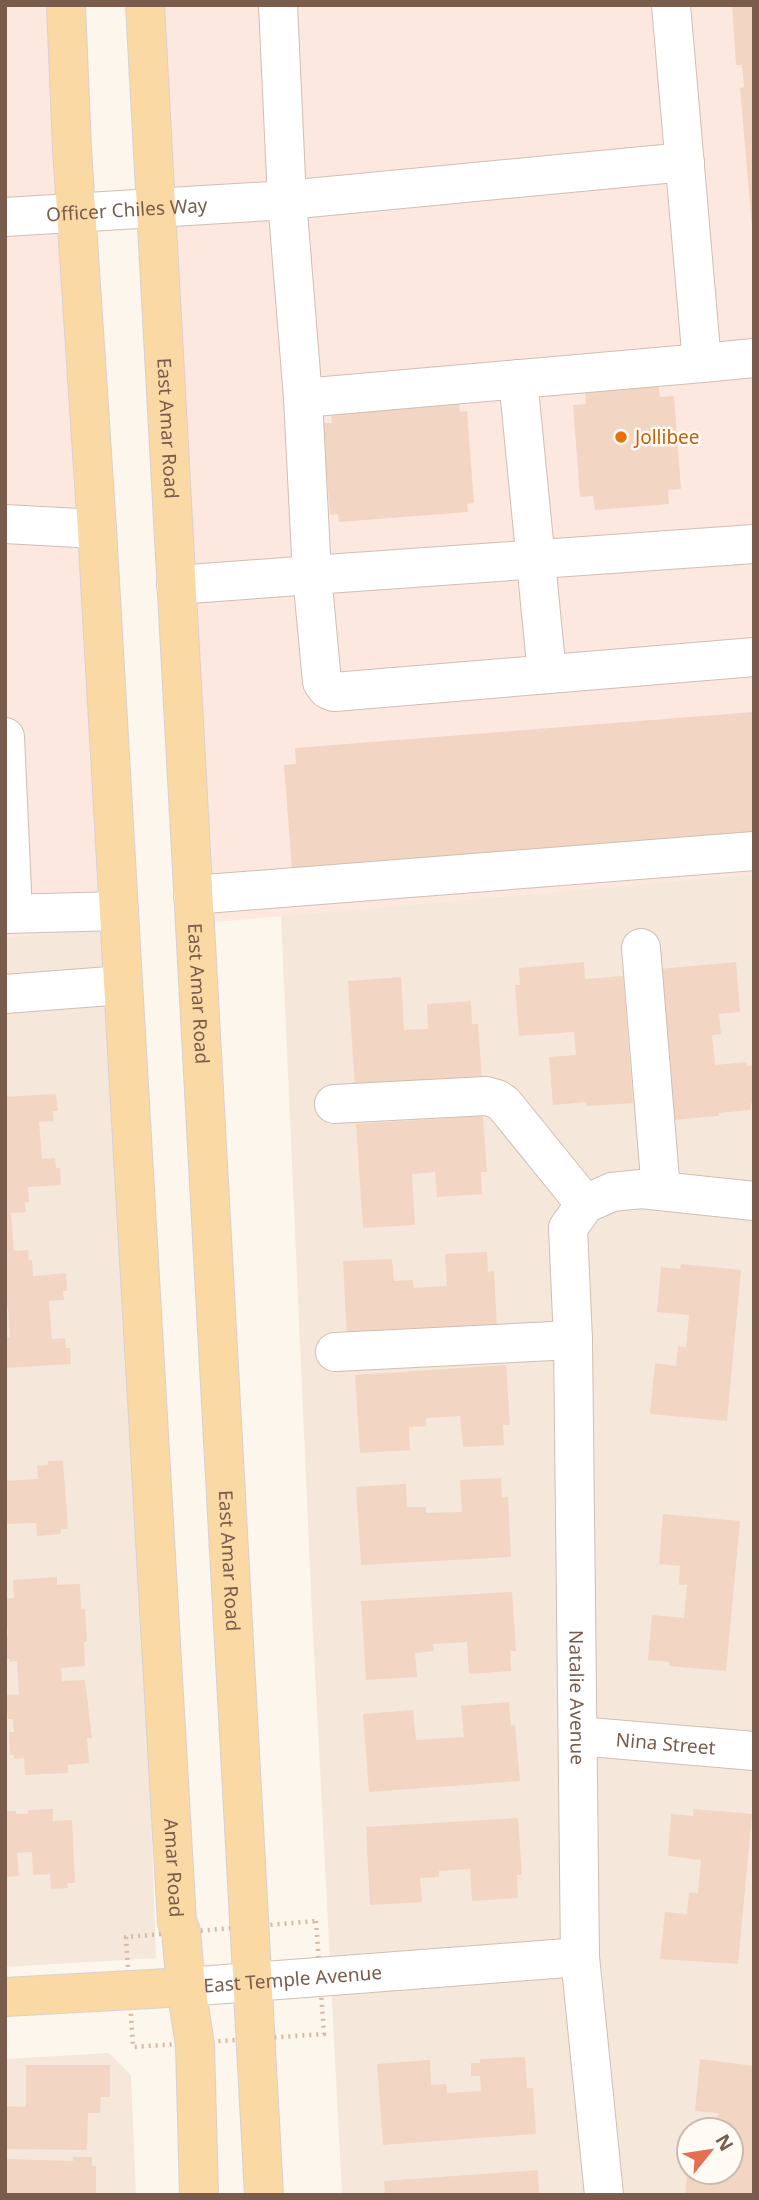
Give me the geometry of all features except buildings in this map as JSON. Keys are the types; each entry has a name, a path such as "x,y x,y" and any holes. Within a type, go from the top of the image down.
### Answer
{"main road":[{"path":"66,5 123,985"},
{"name":"East Amar Road","path":"145,5 253,1982"},
{"name":"Amar Road","path":"123,985 177,1922 181,1932 186,1987"},
{"path":"253,1982 264,2195"},
{"path":"186,1987 195,2045 200,2195"},
{"name":"East Temple Avenue","path":"5,1997 186,1987"}],"street":[{"path":"278,5 287,200 303,398 312,575 322,682 327,689 334,692 754,657"},
{"path":"671,5 702,363"},
{"name":"Officer Chiles Way","path":"5,217 287,200 685,162"},
{"path":"303,398 754,358"},
{"path":"518,379 547,674"},
{"path":"5,524 97,529"},
{"path":"176,586 754,544"},
{"path":"5,737 9,914 119,911"},
{"path":"193,895 754,851"},
{"path":"641,948 661,1191"},
{"path":"5,994 123,985"},
{"path":"334,1104 486,1096 504,1104 585,1204 612,1192 642,1189 754,1201"},
{"name":"Natalie Avenue","path":"585,1204 568,1228 573,1340 580,1957 604,2195"},
{"path":"335,1352 573,1340"},
{"name":"Nina Street","path":"578,1736 754,1751"},
{"name":"East Temple Avenue","path":"186,1987 580,1957"}],"shaded area":[{"path":"5,5 66,5 120,928 5,937"},
{"path":"145,5 754,5 754,874 194,924"},
{"path":"754,874 754,2195 342,2195 312,1614 281,916"},
{"path":"120,928 156,1958 5,1967 5,937"},
{"path":"109,2053 131,2075 136,2195 5,2195 5,2059"}],"place":[{"name":"Jollibee","path":"621,437"}]}
